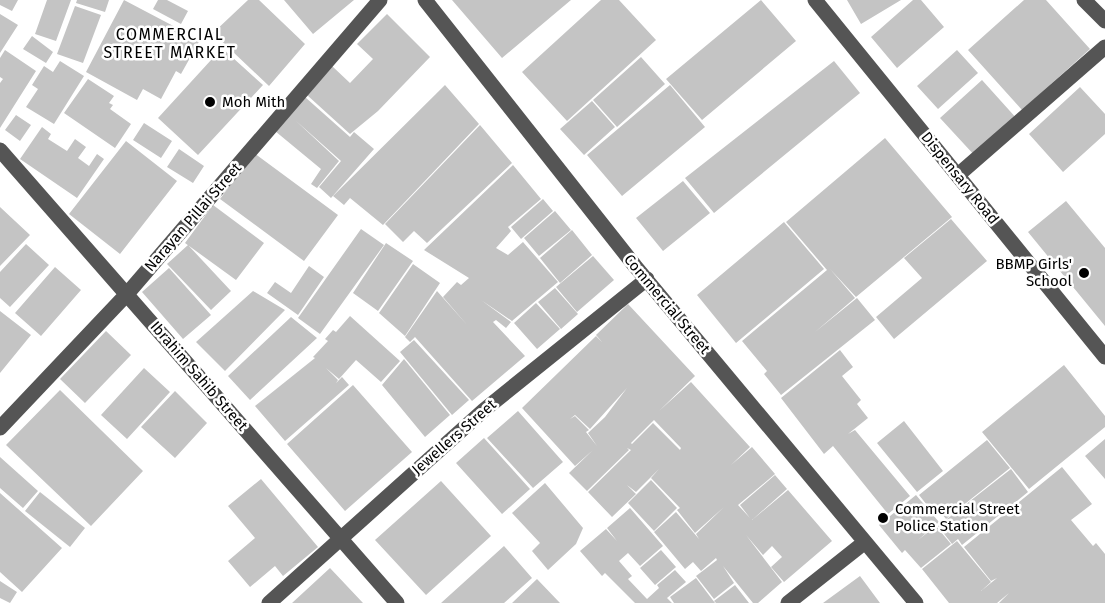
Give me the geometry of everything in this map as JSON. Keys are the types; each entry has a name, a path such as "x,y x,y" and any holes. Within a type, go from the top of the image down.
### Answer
{"street":[{"name":"Narayan Pillai Street","path":"0,428 127,294 380,0"},
{"name":"Commercial Street","path":"424,0 647,279 916,603"},
{"name":"Dispensary Road","path":"814,0 1105,357"},
{"path":"1084,0 1105,21"},
{"path":"958,175 1105,47"},
{"name":"Ibrahim Sahib Street","path":"0,150 397,603"},
{"name":"Jewellers Street","path":"269,603 484,410 647,279"},
{"path":"788,603 866,542"}],"building":[{"path":"0,0 18,0 12,11 0,5"},
{"path":"47,0 71,0 56,41 35,34"},
{"path":"77,0 109,0 105,12 76,3"},
{"path":"124,0 200,40 181,74 176,71 161,99 143,89 137,100 86,72"},
{"path":"158,0 167,0 188,11 181,24 153,9"},
{"path":"248,0 259,0 305,44 269,86 213,33"},
{"path":"284,0 354,0 313,34"},
{"path":"452,0 571,0 502,58"},
{"path":"601,0 619,0 656,40 567,121 522,72"},
{"path":"761,0 796,41 702,120 666,79"},
{"path":"847,0 901,0 861,24"},
{"path":"913,0 921,0 944,27 897,68 871,37"},
{"path":"1024,0 1046,0 1090,49 1022,110 968,50"},
{"path":"75,6 101,15 83,63 57,54"},
{"path":"0,14 18,25 0,53"},
{"path":"387,14 430,57 378,111 350,134 307,95 332,66 350,83 373,59 357,44"},
{"path":"32,36 53,52 46,63 23,49"},
{"name":"Moh Mith","path":"222,48 263,85 198,155 158,118"},
{"path":"5,50 36,71 0,128 0,83 3,79 0,77 0,58"},
{"path":"957,50 978,73 938,109 917,86"},
{"path":"641,57 665,84 617,127 593,100"},
{"path":"60,61 84,76 54,124 26,107 38,89 32,85 44,66 53,72"},
{"path":"834,61 860,93 714,213 685,178"},
{"path":"88,79 114,96 109,103 113,105 110,109 131,124 115,148 64,113"},
{"path":"982,80 1018,120 976,157 940,118"},
{"path":"445,85 479,124 383,225 350,198 344,205 333,196"},
{"path":"670,85 705,127 622,196 587,155"},
{"path":"1080,87 1105,114 1105,134 1063,172 1029,134"},
{"path":"305,97 350,137 354,132 374,149 331,198 319,187 341,161 295,120 339,161 317,188 311,184 321,169 275,131"},
{"path":"592,101 615,127 584,155 560,129"},
{"path":"16,115 31,125 20,141 5,130"},
{"path":"144,123 172,141 161,158 133,140"},
{"path":"480,125 512,163 427,243 414,231 403,242 385,224"},
{"path":"42,127 51,134 48,139 67,151 75,139 86,147 78,158 89,166 97,154 104,159 77,198 20,159"},
{"path":"885,138 952,217 856,297 830,269 855,298 815,332 857,298 875,320 781,395 764,374 767,371 742,341 827,270 786,222"},
{"path":"126,141 177,181 120,254 69,214"},
{"path":"179,149 204,166 193,183 167,167"},
{"path":"254,153 338,215 304,261 220,199"},
{"path":"513,165 541,199 508,227 511,231 496,248 508,255 523,242 558,282 512,321 481,300 511,322 506,328 496,320 493,322 525,356 472,401 415,337 410,342 405,337 437,291 468,326 443,297 457,282 461,285 469,278 424,250"},
{"path":"683,181 710,213 663,251 636,218"},
{"path":"543,199 553,211 521,239 511,227"},
{"path":"1066,201 1105,248 1105,326 1028,232"},
{"path":"213,205 264,243 236,280 185,243"},
{"path":"0,207 30,235 0,266"},
{"path":"555,211 571,230 539,256 524,238"},
{"path":"951,219 987,261 894,339 876,317 922,278 904,258"},
{"path":"784,222 824,269 736,343 697,295"},
{"path":"361,229 384,245 320,334 298,318"},
{"path":"572,230 592,255 560,283 540,258"},
{"path":"386,243 413,261 378,311 353,293"},
{"path":"26,244 49,265 10,307 0,298 0,272"},
{"path":"188,245 231,291 211,310 167,264"},
{"path":"593,256 614,280 577,312 556,287"},
{"path":"413,264 440,283 405,336 379,313"},
{"path":"309,266 324,277 298,315 267,293 275,282 291,293"},
{"path":"55,267 81,290 41,336 15,313"},
{"path":"169,268 211,315 183,339 142,292"},
{"path":"555,288 578,314 561,329 538,302"},
{"path":"253,291 285,310 225,371 196,342"},
{"path":"536,303 560,329 537,349 514,323"},
{"path":"628,304 695,376 659,411 691,382 750,447 731,465 752,447 775,474 738,505 750,518 740,505 775,475 787,489 752,520 788,490 832,541 784,582 771,567 782,557 772,546 763,555 746,535 782,582 758,603 753,603 723,566 734,583 714,599 696,576 717,560 716,558 701,571 693,562 685,569 654,532 676,512 699,539 696,534 724,507 695,533 677,510 680,508 651,478 659,469 636,492 627,485 636,494 612,517 588,492 631,450 627,448 629,450 587,491 569,473 593,450 575,466 522,408 596,336 602,342 596,335","holes":["627,388 605,417 588,433 597,446 586,432 589,430 575,416 570,419 575,415 590,429","654,420 681,448 680,450 653,423 631,443"]},
{"path":"0,311 31,335 0,373"},
{"path":"350,316 400,361 381,382 356,360 339,379 326,368 338,380 336,383 342,377 349,385 285,441 255,406 315,358 313,357 328,341 325,339 333,330 336,332"},
{"path":"291,317 317,338 250,400 228,376"},
{"path":"106,331 131,355 85,403 60,379"},
{"path":"414,340 469,400 452,415 400,352"},
{"path":"840,350 853,367 842,376 861,400 857,404 868,418 848,434 855,430 910,496 888,514 833,446 824,454 781,398"},
{"path":"404,359 450,415 425,437 382,385"},
{"path":"1064,365 1105,416 1105,427 1029,489 982,432"},
{"path":"144,368 170,392 127,439 101,415"},
{"path":"353,385 412,452 345,511 287,444"},
{"path":"60,390 143,471 91,526 6,445"},
{"path":"175,391 207,423 175,458 141,427"},
{"path":"518,411 563,462 533,488 487,438"},
{"path":"904,421 943,471 917,492 877,443"},
{"path":"484,438 530,489 502,514 456,463"},
{"path":"1105,439 1105,479 1085,456"},
{"path":"987,440 1010,468 946,519 936,506 931,510 919,495"},
{"path":"0,457 38,491 23,508 0,488"},
{"path":"1062,467 1092,504 1071,520 1093,546 1096,543 1105,554 1105,603 999,603 1009,593 997,603 949,603 922,569 957,541 991,582 981,591 997,578 991,581 964,547"},
{"path":"1011,469 1028,492 962,545 958,539 952,544 938,526"},
{"path":"261,479 318,547 283,576 275,566 250,587 228,561 255,538 228,506"},
{"path":"651,480 677,508 654,531 628,503"},
{"path":"441,481 491,536 426,595 375,540"},
{"path":"545,483 583,528 576,544 548,570 532,551 540,543 512,513"},
{"path":"40,492 85,528 70,547 25,511"},
{"path":"0,493 62,548 22,592 0,572"},
{"path":"916,495 939,522 918,540 936,526 951,544 921,568 905,550 902,553 879,525"},
{"path":"630,508 663,546 640,566 628,553 619,561 632,576 628,579 647,599 659,588 657,585 675,570 686,582 667,598 672,603 635,603 605,573 602,576 580,551 606,529 617,541 607,528"},
{"path":"504,546 532,578 504,603 441,603"},
{"path":"661,550 676,567 655,585 640,568"},
{"path":"330,568 363,603 292,603"},
{"path":"860,576 880,603 823,603"},
{"path":"696,578 715,603 674,603 670,597"},
{"path":"537,579 560,603 512,603"},
{"path":"0,581 17,592 10,603 0,598"},
{"path":"735,585 749,603 716,603 714,601"}],"place":[{"name":"Moh Mith","path":"210,102"},
{"name":"BBMP Girls' School","path":"1084,273"},
{"name":"Commercial Street Police Station","path":"883,518"}],"district":[{"name":"COMMERCIAL STREET MARKET","path":"170,43"}]}
